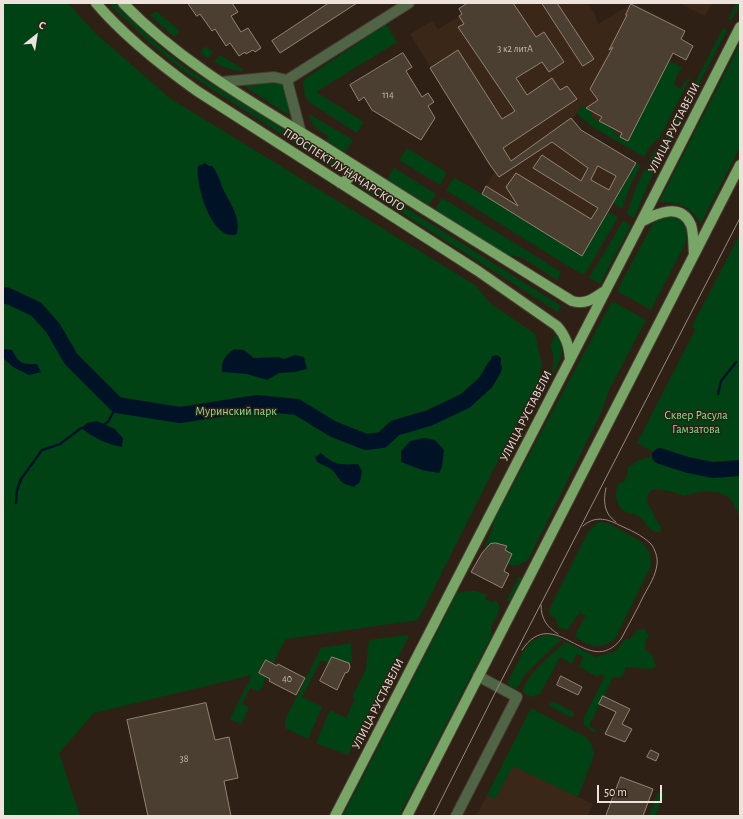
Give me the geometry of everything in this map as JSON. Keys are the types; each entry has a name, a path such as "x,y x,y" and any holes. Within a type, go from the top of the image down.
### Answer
{"main road":[{"name":"ПРОСПЕКТ ЛУНАЧАРСКОГО","path":"96,3 170,72 197,91 478,271 557,326 566,338 570,360"},
{"name":"ПРОСПЕКТ ЛУНАЧАРСКОГО","path":"123,3 174,50 221,82 572,301 590,301 605,291"},
{"name":"УЛИЦА РУСТАВЕЛИ","path":"335,816 740,27"},
{"path":"407,816 740,165"},
{"path":"340,183 345,182 350,178 356,167"},
{"path":"641,222 662,212 671,211 680,213 691,225 694,254"}],"street":[{"path":"221,82 274,77 287,80 409,3"},
{"path":"287,80 301,133"},
{"path":"456,816 517,697 478,676"}],"shaded area":[{"path":"468,3 587,3 595,14 598,24 631,4 685,31 628,141 615,134 614,129 592,118 582,105 577,114 572,118 583,131 636,163 582,256 482,194 495,171 410,34 432,21 438,29 462,15 459,9"},
{"path":"679,3 712,3 705,16"},
{"path":"512,765 593,804 588,816 476,816 487,795 495,798"}],"green space":[{"name":"Муринский парк","path":"3,3 68,3 95,33 171,99 475,285 490,303 535,334 542,365 539,379 418,620 286,639 273,663 266,659 258,673 266,677 262,688 258,691 250,688 242,704 249,707 241,724 230,719 252,675 94,713 59,753 80,816 6,816 3,812"},
{"path":"108,3 115,3 159,46 186,68 342,166 344,170 343,172 340,172 184,71 157,49"},
{"path":"737,3 740,3 740,5 731,21 728,19"},
{"path":"156,11 180,31 174,37 150,15"},
{"path":"386,24 397,42 316,92 364,122 357,133 309,102 305,96 303,80"},
{"path":"723,28 727,30 657,165 649,161 653,153 665,141"},
{"path":"740,44 740,147 701,223 697,217 683,206 673,203 659,202"},
{"path":"205,46 213,52 208,58 200,53"},
{"path":"220,55 243,69 241,72 224,67 214,62"},
{"path":"669,61 682,67 677,75 674,85 680,89 691,76 660,137 650,146 644,157 593,127 577,114 582,105 592,111 592,118 614,129 615,134 628,141"},
{"path":"275,82 282,85 284,88 291,112 287,114 246,87 247,85"},
{"path":"309,114 353,140 345,152 327,141 328,136 316,127"},
{"path":"407,148 447,173 440,185 399,160"},
{"path":"636,163 641,165 630,186 622,209 613,203"},
{"path":"646,167 654,171 634,218 627,214 636,187"},
{"path":"394,168 436,194 429,205 387,179"},
{"path":"357,177 561,306 558,312 353,182 356,181"},
{"path":"454,177 582,256 608,212 618,217 585,274 581,274 446,190"},
{"path":"442,198 561,272 557,280 523,258 505,254 435,210"},
{"path":"662,216 679,219 683,222 687,230 687,235 686,242 651,310 617,291 652,225"},
{"path":"623,221 631,225 600,284 589,278"},
{"name":"Сквер Расула Гамзатова","path":"740,234 740,468 715,470 705,469 674,461 637,443 695,330 692,326"},
{"path":"612,301 646,320 609,390 601,413 528,560 516,566 507,564 512,554 505,550 506,546 500,543 494,543 485,551 493,522"},
{"path":"555,335 562,344 562,349 560,361 552,376 553,356 551,342"},
{"path":"651,456 687,467 713,472 740,470 740,517 729,498 717,492 699,492 683,496 672,492 653,489 647,496 647,501 661,527 660,532 653,531 641,518 622,510 617,500 616,492 618,484 623,482 626,478 628,468 637,461"},
{"path":"598,522 608,523 642,542 650,553 651,566 615,639 605,645 595,646 576,637 576,633 586,615 582,615 581,610 566,630 558,627 556,619 550,615 549,610 588,532"},
{"path":"519,576 522,578 510,601 508,601 507,600"},
{"path":"476,591 487,595 485,599 494,603 495,600 498,604 499,611 491,628 492,635 399,816 343,816 457,593"},
{"path":"638,629 645,630 649,636 645,641 646,651 651,653 656,666 651,669 626,667 623,675 619,678 613,677 589,726 596,730 595,733 584,725 584,718 605,676 600,674 598,677 579,667 583,657 577,654 572,664 560,657 540,694 531,697 524,693 523,689 532,675 566,642 596,657 616,651 625,639 630,639"},
{"path":"545,635 551,635 562,639 525,674 519,686 515,689 507,684 521,656 531,642"},
{"path":"409,636 348,755 316,743 330,710 346,718 355,699 352,697 366,669 369,640"},
{"path":"351,643 352,662 349,663 333,657 329,663 321,660 302,697 322,707 308,739 285,728 285,720 321,648"},
{"path":"552,702 573,712 574,716 570,717 550,706 549,704"},
{"path":"531,708 587,738 591,743 594,755 578,797 513,766 495,799 487,795"},
{"path":"658,792 664,794 655,816 649,816"}],"water":[{"path":"205,163 212,166 216,171 234,210 238,228 237,234 235,235 223,232 217,226 206,206 199,184 198,174 198,166"},
{"path":"234,349 244,350 254,358 278,357 284,359 295,355 304,357 307,369 295,372 279,373 267,380 247,374 222,372 222,364 224,359"},
{"path":"3,350 12,350 19,361 27,364 37,364 41,372 29,375 13,367 3,358"},
{"path":"497,355 501,358 499,369 492,378 486,382 492,356"},
{"path":"97,421 115,429 123,438 122,447 100,440 81,428 87,423"},
{"path":"424,438 435,440 444,450 442,467 439,473 422,470 401,462 401,451 410,441"},
{"path":"321,453 334,462 358,464 362,471 360,482 354,487 342,482 332,470 317,462 315,457"}],"building":[{"path":"188,3 232,3 238,12 231,16 241,32 248,28 261,48 255,52 253,50 246,54 245,52 239,56 230,43 226,46 215,29 212,31 200,14 197,16"},
{"path":"329,3 357,3 280,53 272,41"},
{"path":"468,3 513,3 536,37 544,32 564,62 549,72 542,62 516,78 527,95 552,78 560,90 567,86 577,99 503,148 511,161 571,118 581,130 636,163 582,256 482,194 486,186 518,206 506,187 516,173 591,219 598,208 533,168 542,155 581,181 588,168 552,142 499,177 490,165 430,68 458,50 502,119 515,111 458,27 464,24 459,16 462,14 459,9","holes":["598,166 616,176 609,190 591,180"]},
{"path":"542,3 557,3 594,59 583,66"},
{"path":"631,4 685,31 681,39 693,46 686,60 673,53 628,141 620,137 622,133 599,121 602,117 586,108 598,100 590,89 613,47 609,50"},
{"path":"403,53 412,67 406,71 422,97 428,93 434,102 428,106 435,118 421,140 372,110 364,97 359,101 350,85"},
{"path":"496,543 507,546 505,550 512,554 504,571 509,574 502,588 471,572 482,553 490,544"},
{"path":"332,657 349,663 350,667 348,672 345,673 337,690 320,681"},
{"path":"266,660 277,666 278,664 305,678 296,695 269,681 270,679 259,673"},
{"path":"561,676 582,687 578,695 557,685"},
{"path":"603,696 630,709 622,724 632,729 625,742 605,734 616,712 599,704"},
{"path":"206,703 215,740 229,737 238,778 224,781 231,816 148,816 127,720"},
{"path":"651,750 659,754 656,761 647,757"},
{"path":"621,777 653,789 643,816 606,816"}],"waterway":[{"path":"3,296 6,295 36,309 53,328 71,359 117,405 180,415 257,403 297,407 333,429 366,442 382,440 395,428 429,418 465,401 486,382 494,368"},
{"path":"718,394 721,381 736,362"},
{"path":"101,426 108,422 117,405"},
{"path":"16,503 17,490 21,479 42,450 60,444 81,428 85,428"},
{"path":"660,456 688,465 713,470 740,468"}],"tram line":[{"path":"433,816 740,218"},
{"path":"606,488 605,507 609,515 616,522"},
{"path":"522,650 534,637 547,634 559,636 596,652 609,650 621,639 652,580 657,562 656,554 651,544 640,535 614,523 600,519 591,521 583,526"},
{"path":"541,605 545,622 558,634"}]}
